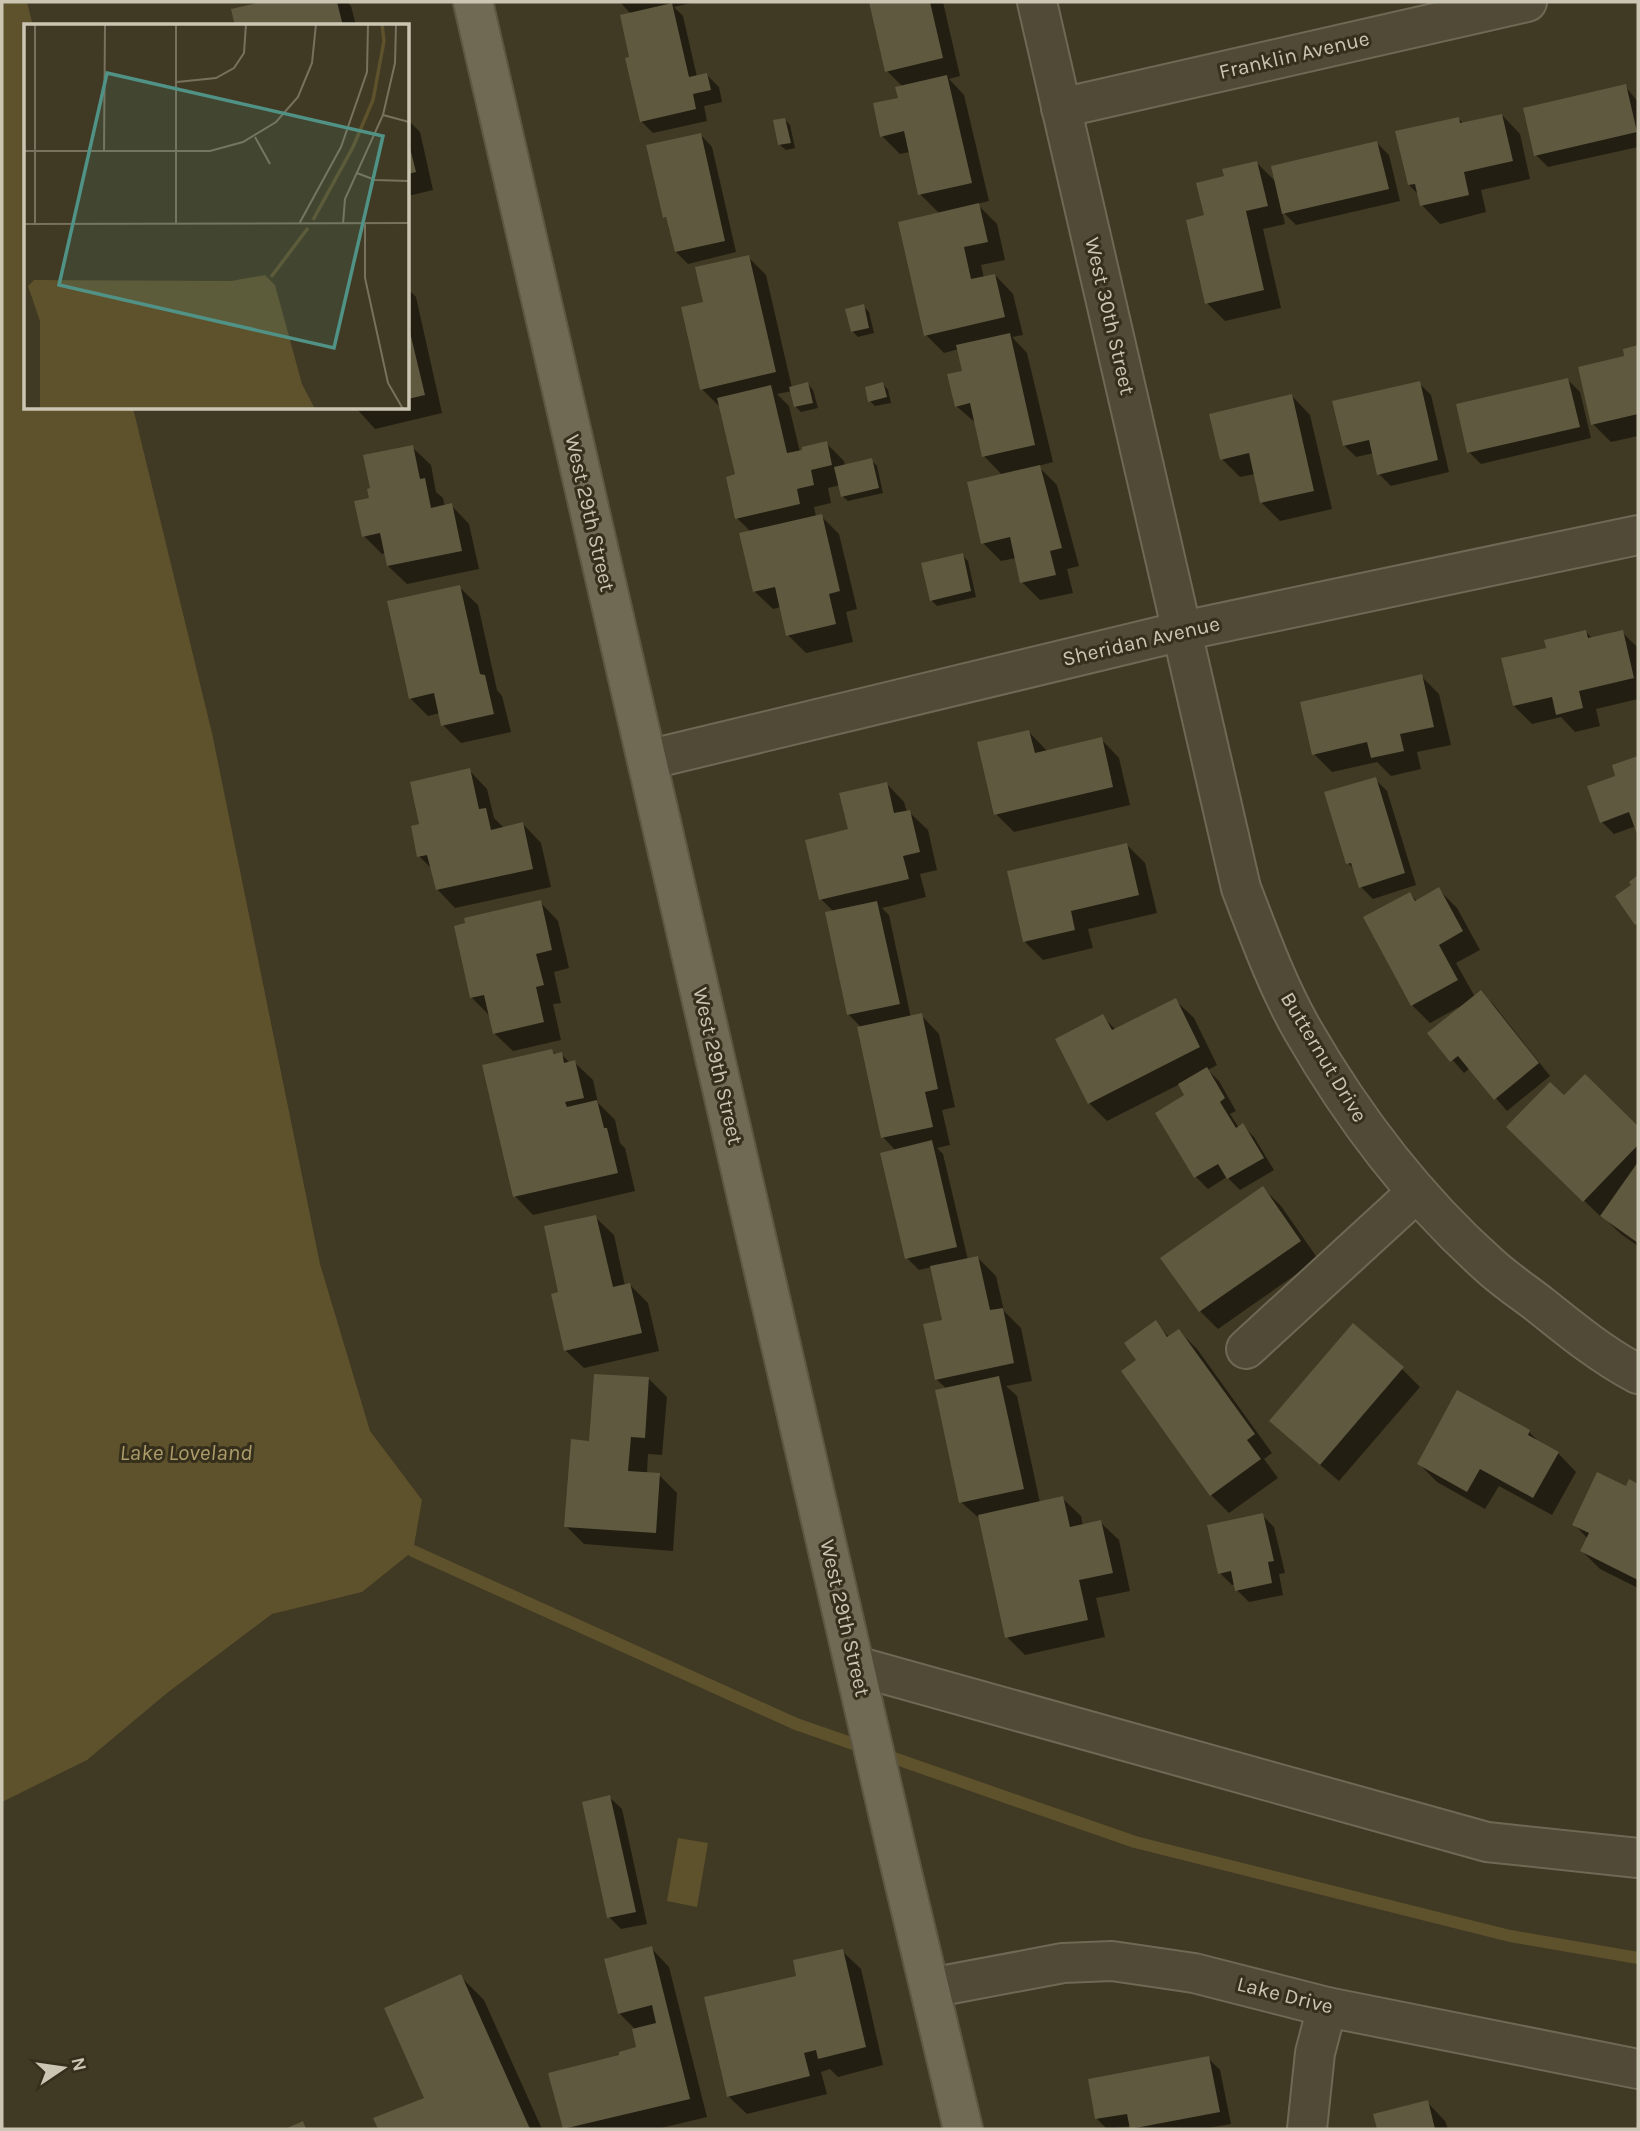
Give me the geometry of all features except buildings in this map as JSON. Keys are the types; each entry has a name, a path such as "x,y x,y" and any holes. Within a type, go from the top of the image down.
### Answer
{"main road":[{"name":"West 29th Street","path":"472,2 963,2129"}],"street":[{"name":"West 30th Street","path":"1037,2 1182,631"},
{"name":"Franklin Avenue","path":"1061,108 1527,2"},
{"name":"Sheridan Avenue","path":"648,760 1182,631 1638,535"},
{"name":"Butternut Drive","path":"1182,631 1241,888 1268,958 1301,1028 1359,1118 1417,1192 1488,1264 1562,1323 1638,1374"},
{"path":"1246,1349 1417,1192"},
{"path":"856,1667 1487,1842 1638,1858"},
{"name":"Lake Drive","path":"930,1988 1063,1963 1112,1961 1194,1973 1327,2007 1638,2069"},
{"path":"1307,2129 1315,2053 1327,2007"}],"water":[{"name":"Lake Loveland","path":"2,2 27,2 32,24 24,24 24,410 133,410 212,733 320,1264 370,1431 422,1500 413,1551 362,1592 272,1614 167,1693 87,1760 2,1802"},
{"path":"678,1838 708,1843 697,1907 667,1901"}],"waterway":[{"path":"413,1551 796,1724 1135,1842 1510,1936 1638,1958"}]}
